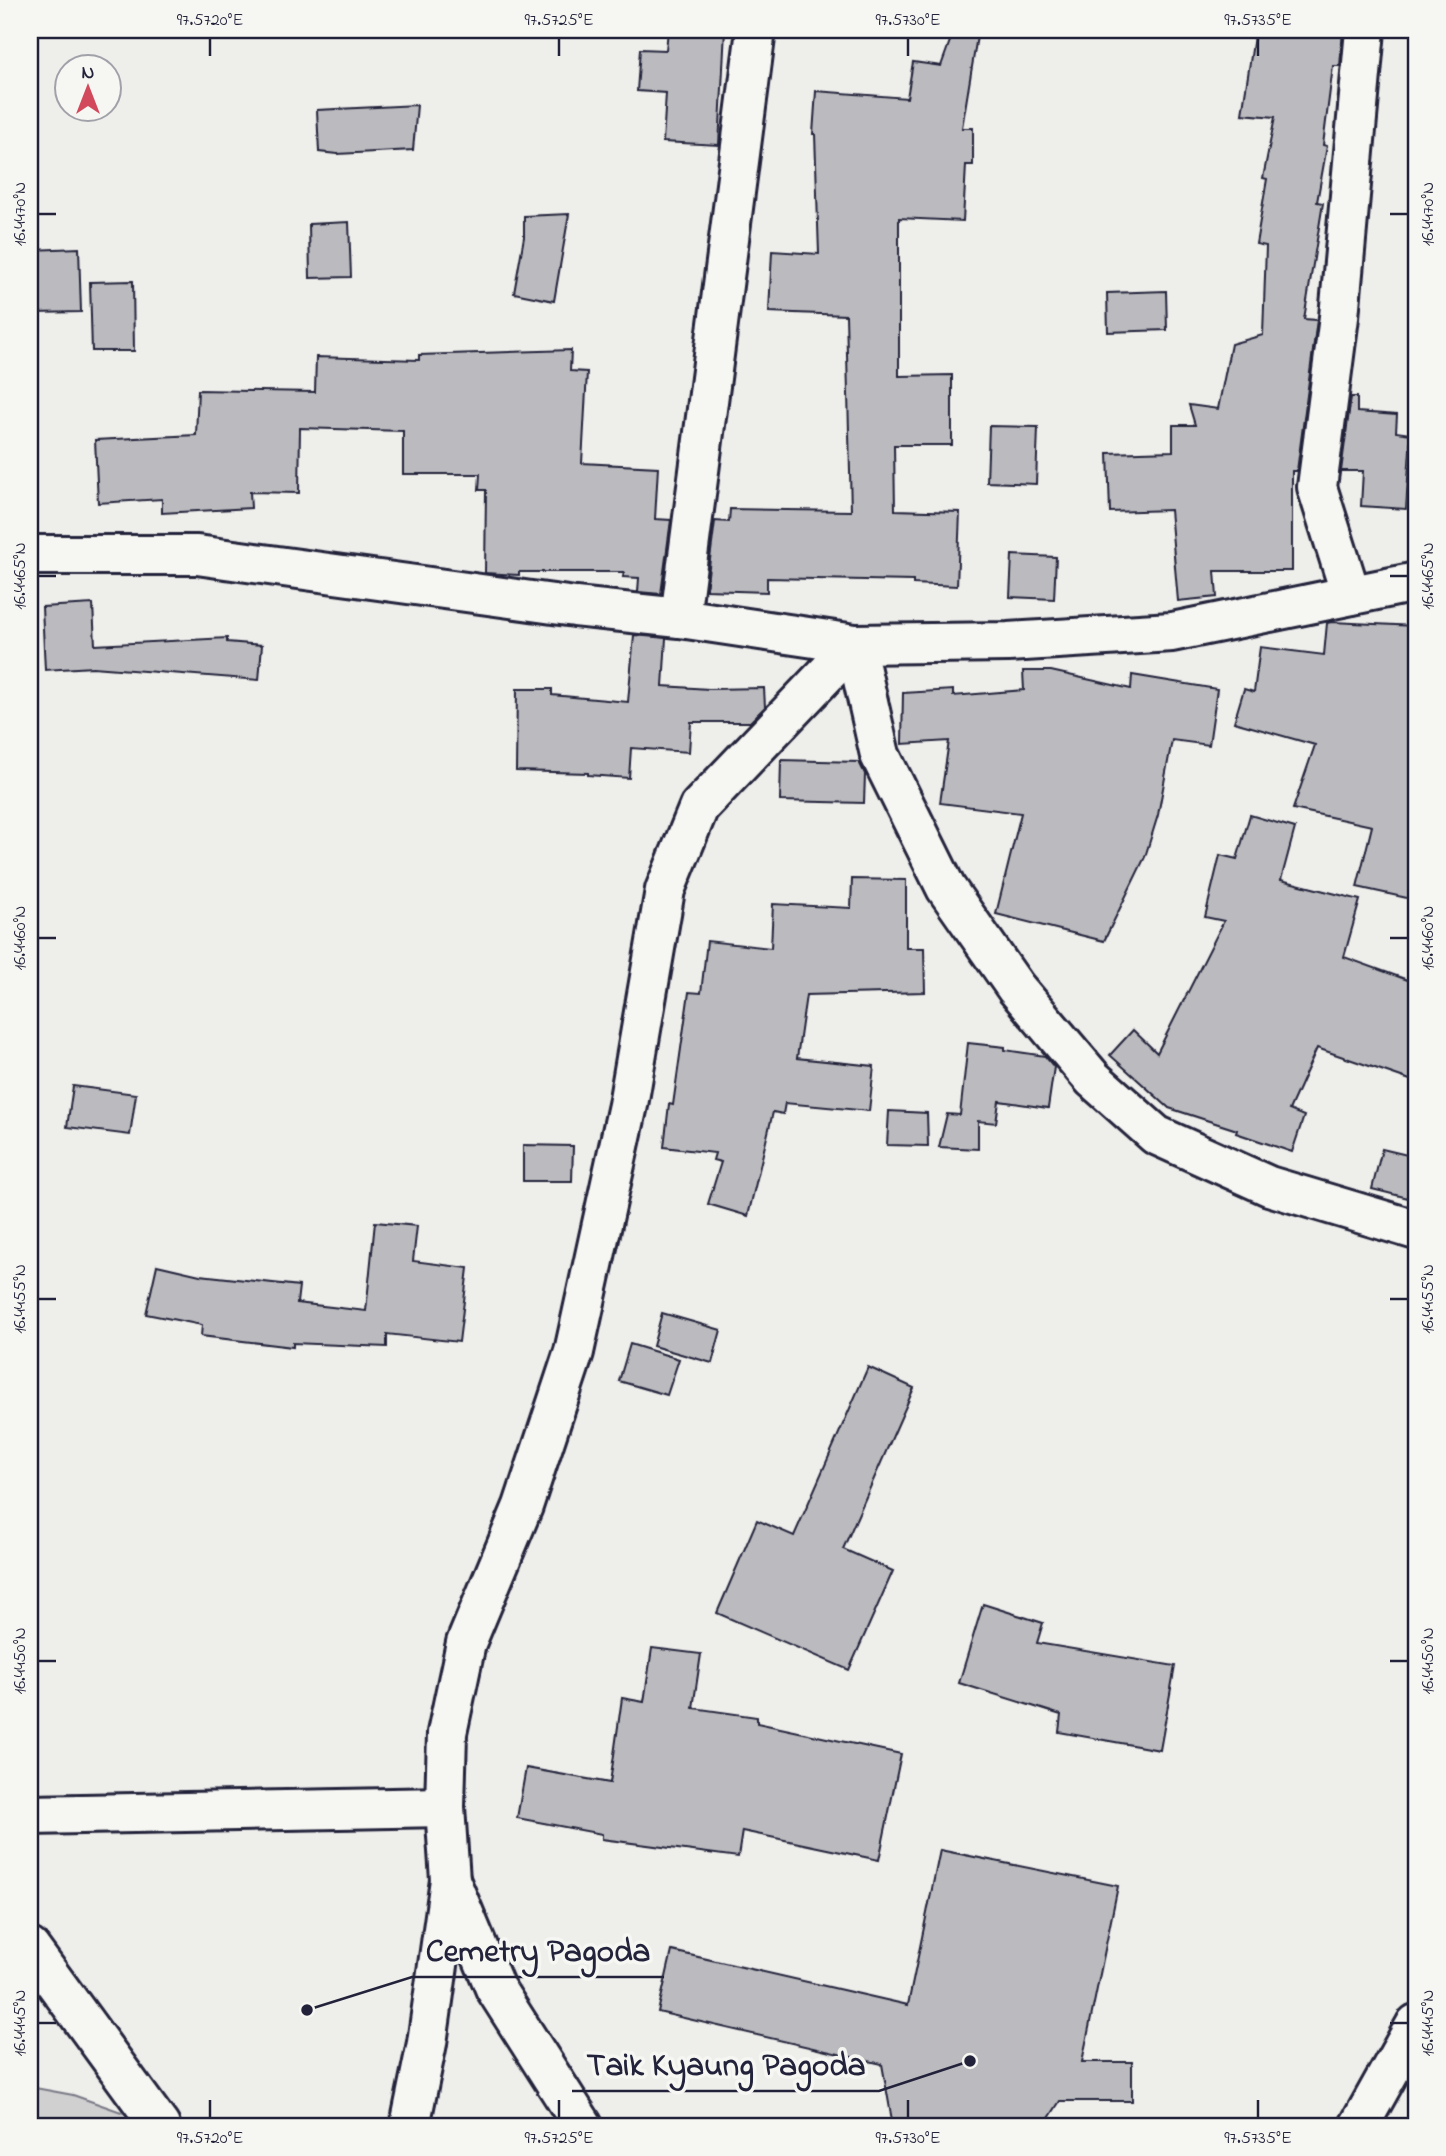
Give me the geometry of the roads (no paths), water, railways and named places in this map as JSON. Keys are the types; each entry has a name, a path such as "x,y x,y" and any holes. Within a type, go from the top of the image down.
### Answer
{"street":[{"path":"680,618 756,30"},
{"path":"1351,594 1317,487 1339,317 1365,30"},
{"path":"30,555 197,555 562,605 680,618 855,644 1008,642 1172,632 1416,582"},
{"path":"855,644 880,755 946,888 1016,988 1093,1079 1156,1135 1269,1186 1416,1230"},
{"path":"410,2126 427,2043 450,1880 444,1807 447,1733 466,1643 523,1506 574,1352 628,1105 665,890 699,807 855,644"},
{"path":"30,1815 444,1807"},
{"path":"450,1880 495,1988 583,2126"},
{"path":"30,1948 160,2126"},
{"path":"1359,2126 1416,2024"}],"place":[{"name":"Cemetry Pagoda","path":"307,2010"},
{"name":"Taik Kyaung Pagoda","path":"970,2061"}]}
